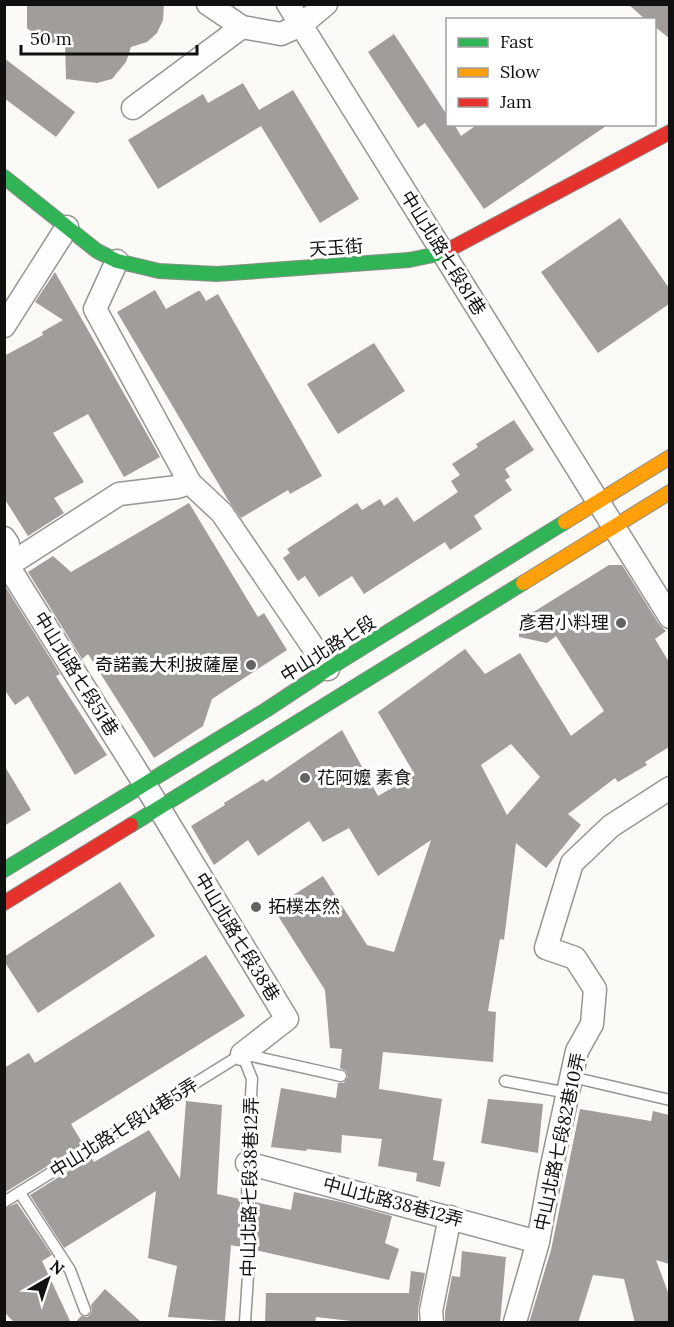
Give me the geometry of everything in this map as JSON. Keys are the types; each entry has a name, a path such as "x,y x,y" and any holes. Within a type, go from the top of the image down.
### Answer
{"main road":[{"name":"天玉街","path":"4,177 97,251 117,261 159,271 217,274 409,260 443,253 669,132"},
{"name":"中山北路七段","path":"4,870 266,710 669,457"},
{"path":"4,903 669,492"}],"street":[{"path":"208,4 242,27 281,34 301,25 326,4"},
{"name":"中山北路七段81巷","path":"288,4 669,617"},
{"path":"133,108 242,27"},
{"path":"4,326 67,227"},
{"path":"117,261 95,309 190,483 222,513 328,669"},
{"path":"6,567 118,494 177,487 190,483"},
{"name":"中山北路七段51巷","path":"4,537 8,544 6,567 159,807"},
{"name":"中山北路七段82巷10弄","path":"515,1323 538,1242 577,1051 592,1024 595,989 575,958 546,948 558,906 572,863 611,825 669,788"},
{"name":"中山北路七段38巷","path":"159,807 287,1019 242,1054"},
{"name":"中山北路38巷12弄","path":"247,1163 538,1242"},
{"path":"432,1323 431,1311 450,1217"}],"lane":[{"path":"242,1054 341,1076"},
{"name":"中山北路七段38巷12弄","path":"242,1054 252,1079 247,1163 248,1276 245,1323"},
{"name":"中山北路七段14巷5弄","path":"4,1202 242,1054"},
{"path":"505,1081 570,1085 669,1100"},
{"path":"20,1193 70,1270 85,1310"}],"building":[{"path":"27,4 164,4 163,20 157,33 147,42 131,47 126,62 112,79 97,83 66,79 65,41 45,44 27,28"},
{"path":"628,4 669,4 669,38 656,28 656,18 644,18"},
{"path":"394,34 446,113 446,126 455,126 461,136 475,126 606,126 484,209 425,123 418,128 368,52"},
{"path":"4,58 75,112 56,137 4,98"},
{"path":"243,83 259,110 293,90 359,199 320,223 261,126 158,189 128,140 203,94 208,103"},
{"path":"620,218 669,288 669,304 598,353 541,272"},
{"path":"55,272 160,457 124,477 88,414 53,433 84,482 54,498 64,513 28,536 4,498 4,356 43,335 42,332 63,320 35,302"},
{"path":"155,290 166,309 198,291 206,301 218,294 322,476 290,494 288,490 241,518 228,500 117,312"},
{"path":"374,343 405,391 338,434 307,384"},
{"path":"514,420 534,450 505,469 510,477 505,480 512,490 474,516 482,529 450,550 445,542 364,594 352,576 319,597 305,576 298,581 283,558 290,553 287,549 357,503 362,510 380,499 384,506 397,497 414,522 458,492 451,481 460,475 452,464 478,447 476,444"},
{"path":"189,503 258,617 264,613 287,650 212,699 203,726 154,758 88,654 82,659 28,572 53,556 71,572"},
{"path":"609,565 622,565 659,624 666,631 655,639 669,662 669,747 645,762 647,765 618,782 615,778 568,814 581,825 546,868 516,843 504,940 500,939 488,1011 496,1012 493,1062 383,1052 379,1089 442,1099 433,1160 445,1162 440,1187 416,1181 417,1173 378,1166 382,1139 342,1135 341,1153 271,1147 281,1088 336,1098 338,1083 344,1083 348,1077 346,1071 340,1068 342,1049 330,1048 325,990 273,908 323,876 367,945 394,952 431,840 378,876 349,828 323,842 309,821 258,856 248,840 214,865 191,826 263,779 266,782 342,730 378,796 415,775 378,712 465,649 485,674 520,653 571,736 604,711 556,636 547,643 519,637 519,616 535,611","holes":["511,744 540,777 507,815 481,765"]},
{"path":"5,586 60,674 56,676 107,755 75,775 28,696 15,705 4,689"},
{"path":"4,765 31,810 4,826"},
{"path":"120,882 155,936 38,1013 4,961 4,957"},
{"path":"206,955 245,1016 71,1124 83,1144 4,1193 4,1068 29,1053 35,1063"},
{"path":"488,1099 543,1104 538,1153 481,1143"},
{"path":"186,1101 222,1105 217,1194 240,1199 240,1247 231,1245 225,1321 168,1317 177,1266 148,1258 156,1191 64,1248 30,1195 91,1157 94,1162 149,1130 180,1179"},
{"path":"580,1109 651,1121 653,1111 669,1115 669,1264 656,1260 669,1295 669,1323 635,1323 624,1279 593,1275 578,1323 529,1323 551,1250"},
{"path":"294,1192 392,1216 385,1243 399,1249 389,1280 255,1250 255,1202 291,1210"},
{"path":"17,1203 52,1255 42,1261 71,1323 15,1323 4,1312 4,1209"},
{"path":"462,1251 506,1257 500,1323 445,1323 452,1276 460,1277"},
{"path":"411,1271 425,1273 418,1309 418,1323 369,1323 316,1317 315,1323 265,1323 266,1293 409,1293"},
{"path":"105,1289 142,1323 75,1323 81,1316 90,1315 91,1305"}],"traffic: fast":[{"path":"4,177 97,251 117,261 159,271 217,274 409,260 443,253 450,249"},
{"path":"4,870 266,710 565,522"},
{"path":"131,825 523,583"}],"traffic: slow":[{"path":"565,522 670,457"},
{"path":"523,583 670,492"}],"traffic: jam":[{"path":"450,249 670,132"},
{"path":"4,903 131,825"}],"place":[{"name":"彥君小料理","path":"621,623"},
{"name":"奇諾義大利披薩屋","path":"251,665"},
{"name":"花阿嬤 素食","path":"305,778"},
{"name":"拓樸本然","path":"256,907"}]}
